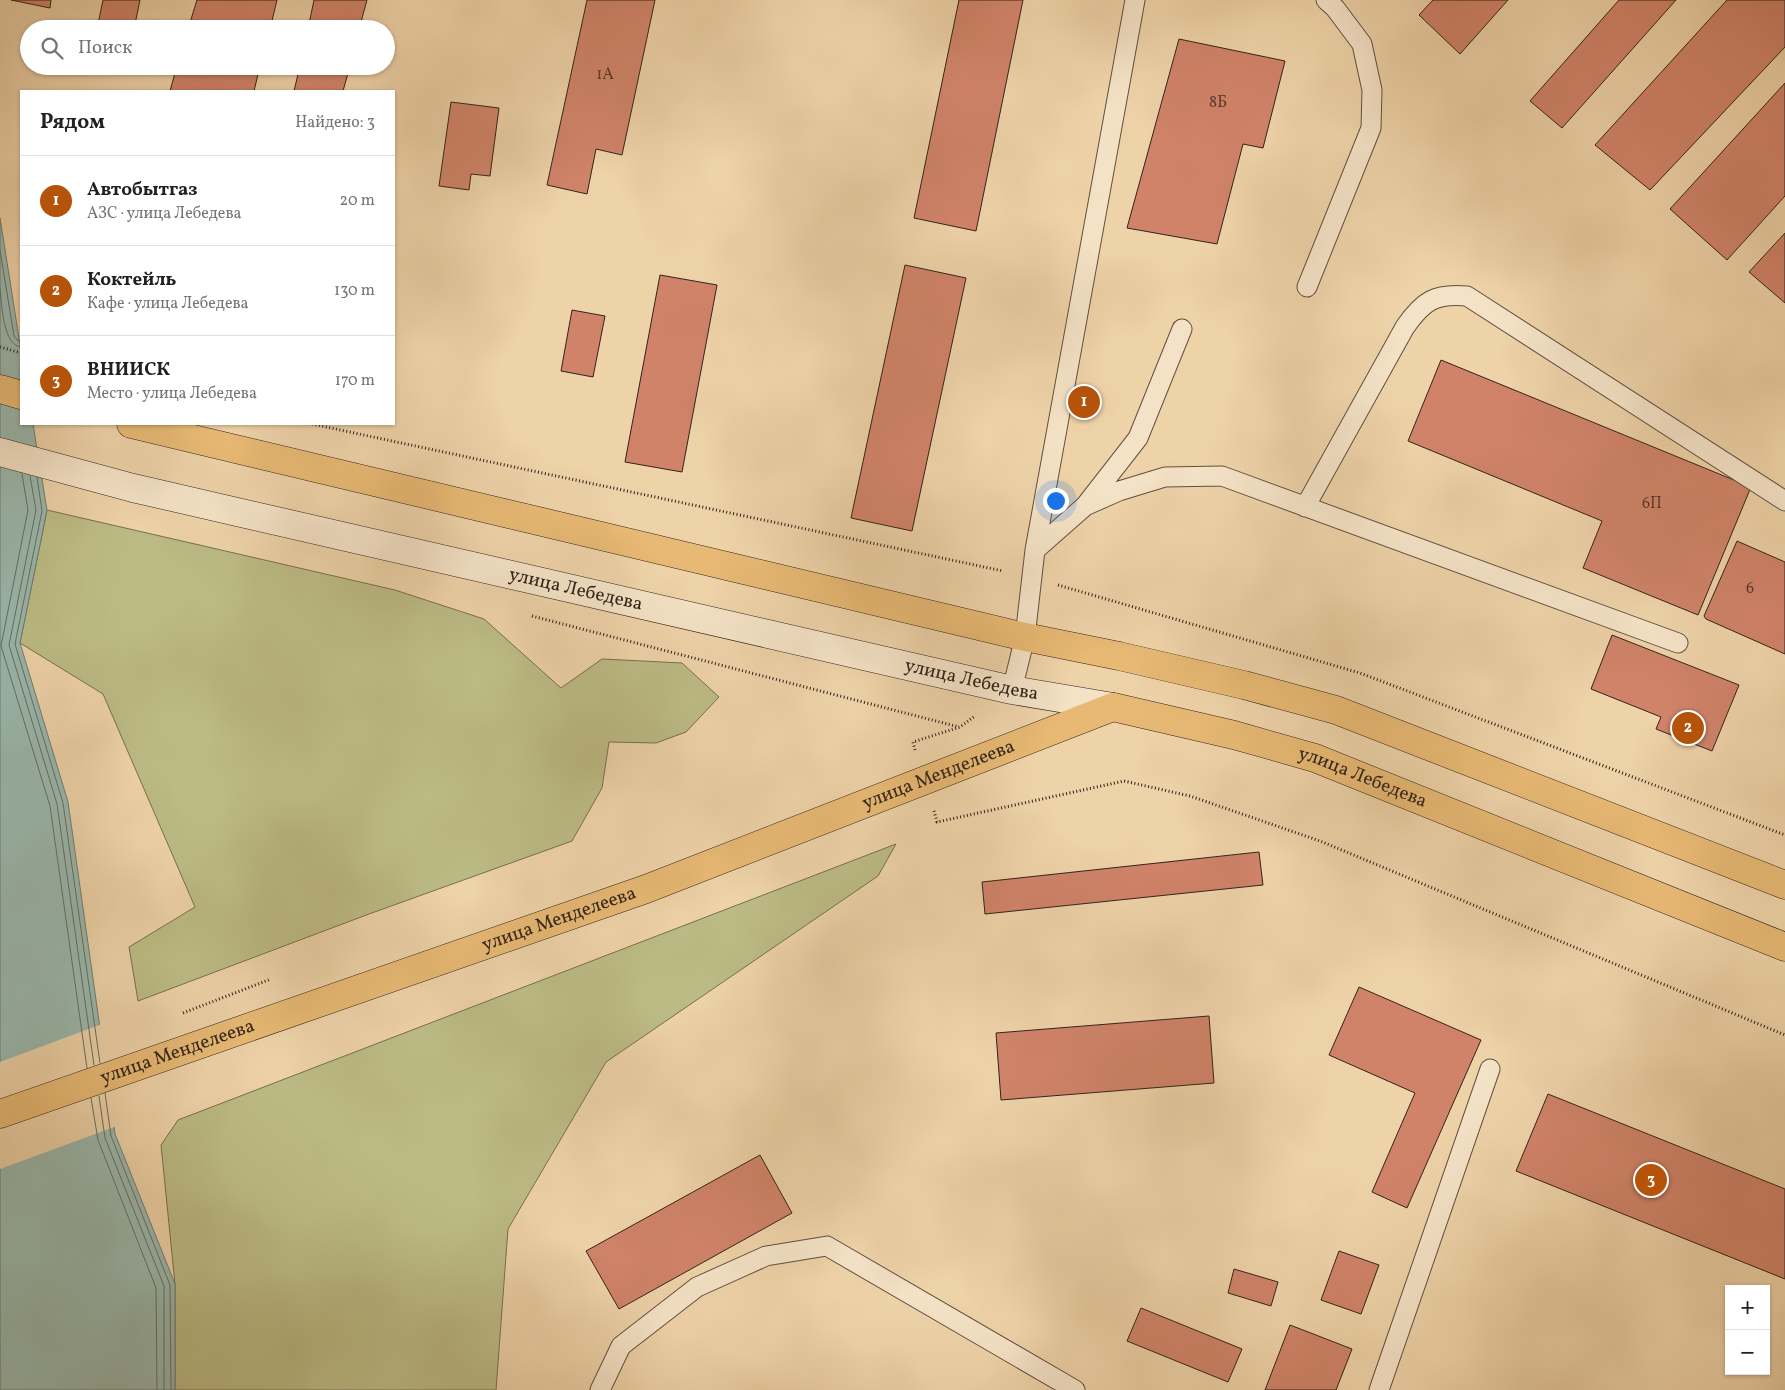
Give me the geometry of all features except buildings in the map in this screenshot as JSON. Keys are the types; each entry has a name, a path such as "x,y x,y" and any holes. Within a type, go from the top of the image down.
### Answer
{"highway":[{"path":"0,389 20,395"},
{"path":"135,425 1025,638 1167,667 1336,710 1785,886"},
{"name":"улица Менделеева","path":"0,1114 216,1037 646,889 1113,707"},
{"name":"улица Лебедева","path":"1113,707 1234,734 1315,758 1785,947"}],"main road":[{"name":"улица Лебедева","path":"0,452 133,488 1012,690 1113,707"}],"lane":[{"path":"1012,690 1025,638 1035,550 1135,0"},
{"path":"1307,287 1371,128 1372,90 1362,44 1335,8 1326,0"},
{"path":"1305,507 1405,327 1418,309 1434,298 1451,294 1467,296 1785,501"},
{"path":"1035,550 1085,506 1138,438 1182,329"},
{"path":"1085,506 1120,491 1165,477 1222,476 1678,643"},
{"path":"1379,1390 1490,1069"},
{"path":"600,1390 621,1346 697,1287 766,1256 827,1246 1075,1390"}],"path":[{"path":"0,347 20,353"},
{"path":"317,425 1033,577 1360,673 1785,835"},
{"path":"528,615 960,727 913,742 938,822 1124,781 1190,796 1320,841 1785,1035"},
{"path":"214,1001 271,979"}],"shaded area":[{"path":"47,510 395,590 484,619 561,688 602,659 682,663 719,697 686,732 656,743 609,742 602,788 572,841 369,914 138,1001 129,947 195,907 103,694 20,643"},
{"path":"896,844 878,876 606,1062 508,1229 496,1390 175,1390 175,1284 161,1145 178,1120"}],"water":[{"path":"0,218 20,345 20,425 33,425 47,510 20,643 68,802 115,1134 175,1284 175,1390 0,1390"}],"pier":[{"path":"102,1024 117,1126 0,1169 0,1062"}],"place":[{"name":"Автобытгаз","path":"1084,402"},
{"name":"Коктейль","path":"1688,728"},
{"name":"ВНИИСК","path":"1651,1180"}]}
